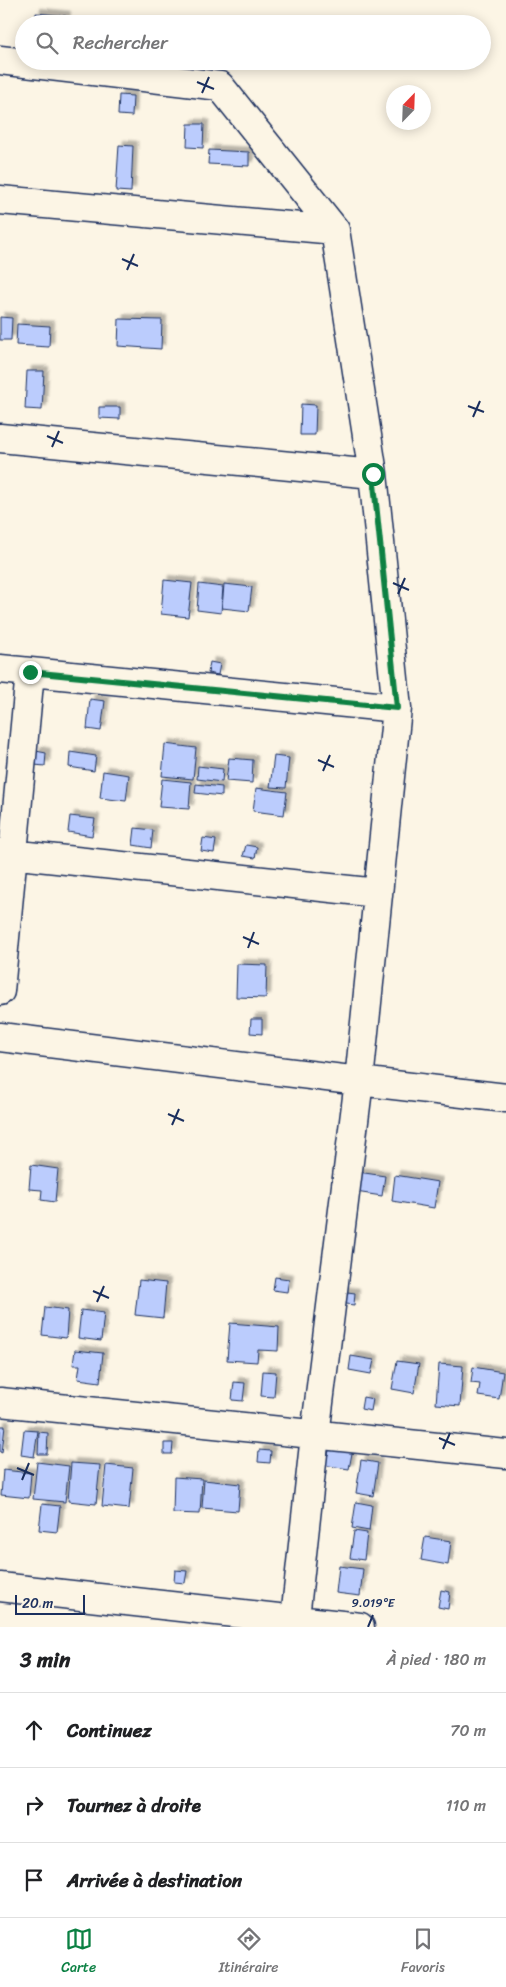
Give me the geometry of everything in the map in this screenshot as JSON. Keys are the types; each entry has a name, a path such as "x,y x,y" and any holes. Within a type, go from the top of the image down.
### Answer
{"street":[{"path":"0,60 15,62"},
{"path":"85,70 220,86 335,230 373,474 397,708 359,1081 315,1435 295,1623"},
{"path":"0,200 335,230"},
{"path":"0,438 373,474"},
{"path":"0,669 397,708"},
{"path":"0,990 6,854 30,672"},
{"path":"6,854 378,893"},
{"path":"0,1037 506,1098"},
{"path":"0,1402 506,1454"},
{"path":"0,1587 295,1623 360,1627"}],"building":[{"path":"36,13 56,15 36,15"},
{"path":"119,95 133,96 132,116 118,115"},
{"path":"188,124 204,124 203,148 187,147"},
{"path":"119,145 133,146 131,192 116,191"},
{"path":"209,150 249,152 249,166 208,164"},
{"path":"0,317 12,318 11,340 0,340"},
{"path":"119,319 162,320 161,349 118,346"},
{"path":"17,324 50,326 49,347 16,345"},
{"path":"27,371 44,371 42,410 25,409"},
{"path":"301,404 316,405 315,435 300,435"},
{"path":"99,407 120,407 120,419 99,418"},
{"path":"164,580 192,583 188,617 161,614"},
{"path":"199,584 223,587 221,613 197,610"},
{"path":"224,584 252,587 249,611 222,608"},
{"path":"210,662 220,664 218,675 208,673"},
{"path":"90,699 105,701 101,731 87,729"},
{"path":"165,744 196,748 193,779 162,776"},
{"path":"36,751 46,753 45,766 34,765"},
{"path":"70,752 96,756 94,771 69,767"},
{"path":"274,756 289,758 286,788 270,787"},
{"path":"229,758 253,760 252,783 226,781"},
{"path":"198,766 223,769 222,782 197,779"},
{"path":"103,771 129,775 126,801 100,798"},
{"path":"162,779 191,782 189,809 159,807"},
{"path":"196,784 222,787 222,796 195,793"},
{"path":"256,788 287,792 284,815 253,811"},
{"path":"70,816 95,819 92,836 68,832"},
{"path":"135,828 153,830 151,848 133,845"},
{"path":"203,838 216,840 214,853 201,851"},
{"path":"246,845 257,847 255,858 243,856"},
{"path":"237,964 267,965 266,998 236,997"},
{"path":"251,1019 262,1019 262,1034 250,1033"},
{"path":"31,1165 58,1169 55,1202 41,1200 42,1190 29,1189"},
{"path":"351,1171 385,1176 382,1196 349,1191"},
{"path":"395,1175 438,1182 434,1208 392,1201"},
{"path":"275,1277 289,1279 287,1292 273,1290"},
{"path":"139,1280 166,1283 163,1318 135,1315"},
{"path":"340,1291 355,1293 354,1305 339,1303"},
{"path":"45,1307 68,1310 66,1338 42,1335"},
{"path":"81,1310 104,1313 101,1341 78,1338"},
{"path":"230,1323 279,1327 278,1351 258,1350 257,1362 227,1360"},
{"path":"75,1350 103,1353 100,1382 78,1379 80,1365 73,1365"},
{"path":"351,1356 374,1360 371,1374 349,1370"},
{"path":"397,1361 419,1364 414,1393 392,1389"},
{"path":"439,1364 463,1366 460,1406 436,1404"},
{"path":"473,1367 503,1372 499,1399 478,1396 480,1384 471,1383"},
{"path":"263,1371 276,1372 274,1397 261,1396"},
{"path":"234,1382 245,1383 243,1401 232,1400"},
{"path":"363,1397 373,1399 371,1411 361,1409"},
{"path":"0,1426 5,1426 2,1453 0,1452"},
{"path":"24,1430 38,1431 34,1457 21,1455"},
{"path":"39,1432 48,1433 47,1454 38,1454"},
{"path":"164,1443 173,1443 172,1454 164,1454"},
{"path":"330,1444 353,1448 349,1469 316,1464 317,1454 328,1455"},
{"path":"259,1450 271,1451 270,1463 258,1462"},
{"path":"361,1460 378,1463 373,1496 356,1493"},
{"path":"37,1462 69,1466 65,1502 33,1499"},
{"path":"71,1463 100,1465 96,1504 68,1501"},
{"path":"106,1465 133,1468 129,1509 102,1506"},
{"path":"3,1470 31,1473 29,1498 1,1495"},
{"path":"174,1477 202,1479 200,1514 173,1513"},
{"path":"204,1480 240,1484 238,1511 202,1508"},
{"path":"356,1502 372,1505 369,1531 352,1528"},
{"path":"42,1504 60,1506 57,1532 39,1530"},
{"path":"354,1531 367,1533 364,1560 350,1558"},
{"path":"425,1537 451,1541 448,1565 421,1560"},
{"path":"339,1566 363,1569 360,1596 336,1593"},
{"path":"175,1570 187,1571 185,1583 174,1582"},
{"path":"441,1590 450,1592 448,1609 438,1607"}],"route":[{"path":"30,672 397,708 373,474"}]}
